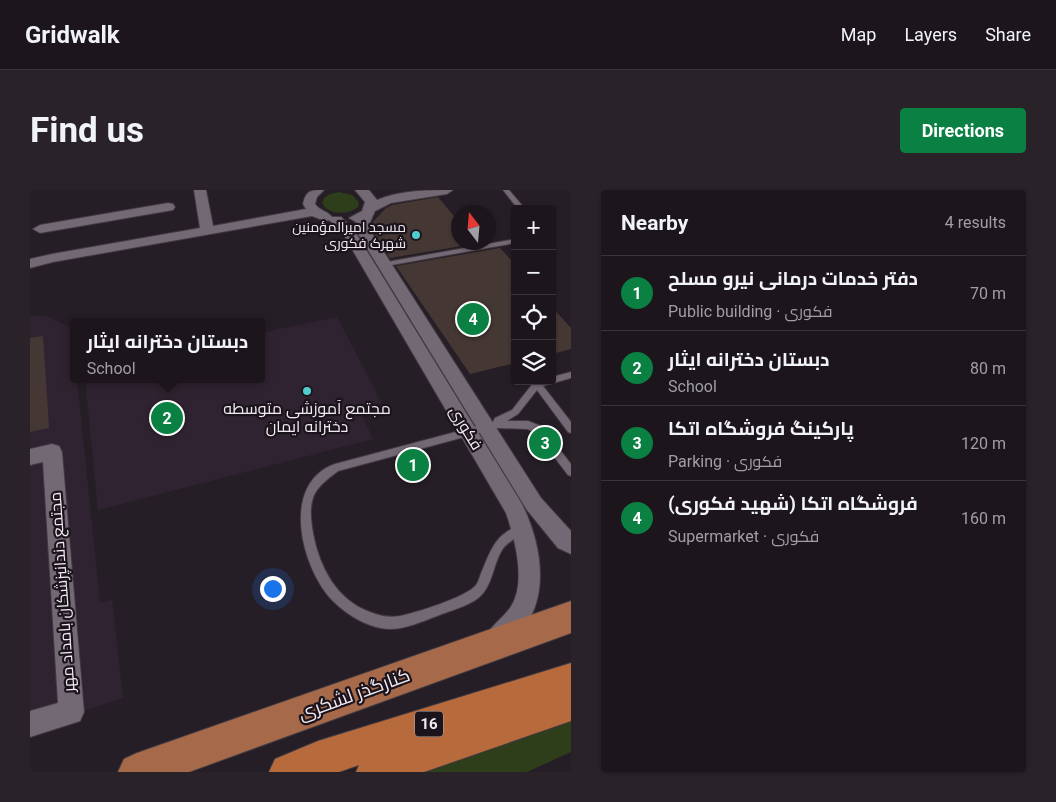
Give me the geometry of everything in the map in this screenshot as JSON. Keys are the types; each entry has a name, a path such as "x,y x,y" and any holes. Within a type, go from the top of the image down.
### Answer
{"highway":[{"name":"16","path":"288,772 318,760 571,680"},
{"path":"374,772 465,738 571,703"}],"main road":[{"name":"کنارگذر لشکری","path":"138,772 571,617"}],"street":[{"path":"200,190 205,226"},
{"path":"361,190 373,201 369,211"},
{"path":"30,253 120,241 205,226 314,200 336,220 352,219 388,200 448,190"},
{"path":"40,229 168,207"},
{"name":"فکوری","path":"369,211 361,228 483,427 522,528 528,550 529,585 521,612 490,646"},
{"path":"114,216 120,241"},
{"name":"فکوری","path":"336,220 346,230 483,427 534,504 566,541 571,544"},
{"path":"30,264 120,241"},
{"name":"مجتمع دندانپزشکان بامداد مهر","path":"30,457 52,452 71,712 30,724"}],"lane":[{"path":"506,190 519,205"},
{"path":"392,263 511,242"},
{"path":"556,379 570,376"},
{"path":"522,528 509,532 500,542 480,589 465,599 423,615 389,624 366,618 339,602 321,576 309,548 306,518 308,494 318,480 335,468 483,427 498,421 515,412 536,385"},
{"path":"538,385 571,429"},
{"path":"483,427 528,425 538,429 571,472"}],"shaded area":[{"path":"44,315 70,327 70,383 77,383 100,603 112,600 123,698 30,728 30,317"},
{"path":"337,317 382,403 359,409 373,439 98,510 85,383 265,383 265,332"}],"green space":[{"path":"339,192 352,195 359,202 358,207 349,212 339,213 325,207 322,203 324,198"},
{"path":"571,711 571,752 527,772 417,772"}],"building":[{"name":"مسجد امیرالمؤمنین شهرک فکوری","path":"438,197 451,213 451,248 390,258 370,227 386,208 392,205"},
{"path":"500,248 511,260 511,364 470,374 396,266"},
{"path":"556,311 571,328 571,349 556,353"},
{"path":"43,336 49,428 30,432 30,338"}],"place":[{"name":"مسجد امیرالمؤمنین شهرک فکوری","path":"416,235"},
{"name":"فروشگاه اتکا (شهید فکوری)","path":"473,319"},
{"name":"مجتمع آموزشی متوسطه دخترانه ایمان","path":"307,391"},
{"name":"دبستان دخترانه ایثار","path":"167,418"},
{"name":"پارکینگ فروشگاه اتکا","path":"545,443"},
{"name":"دفتر خدمات درمانی نیرو مسلح","path":"413,465"}]}
